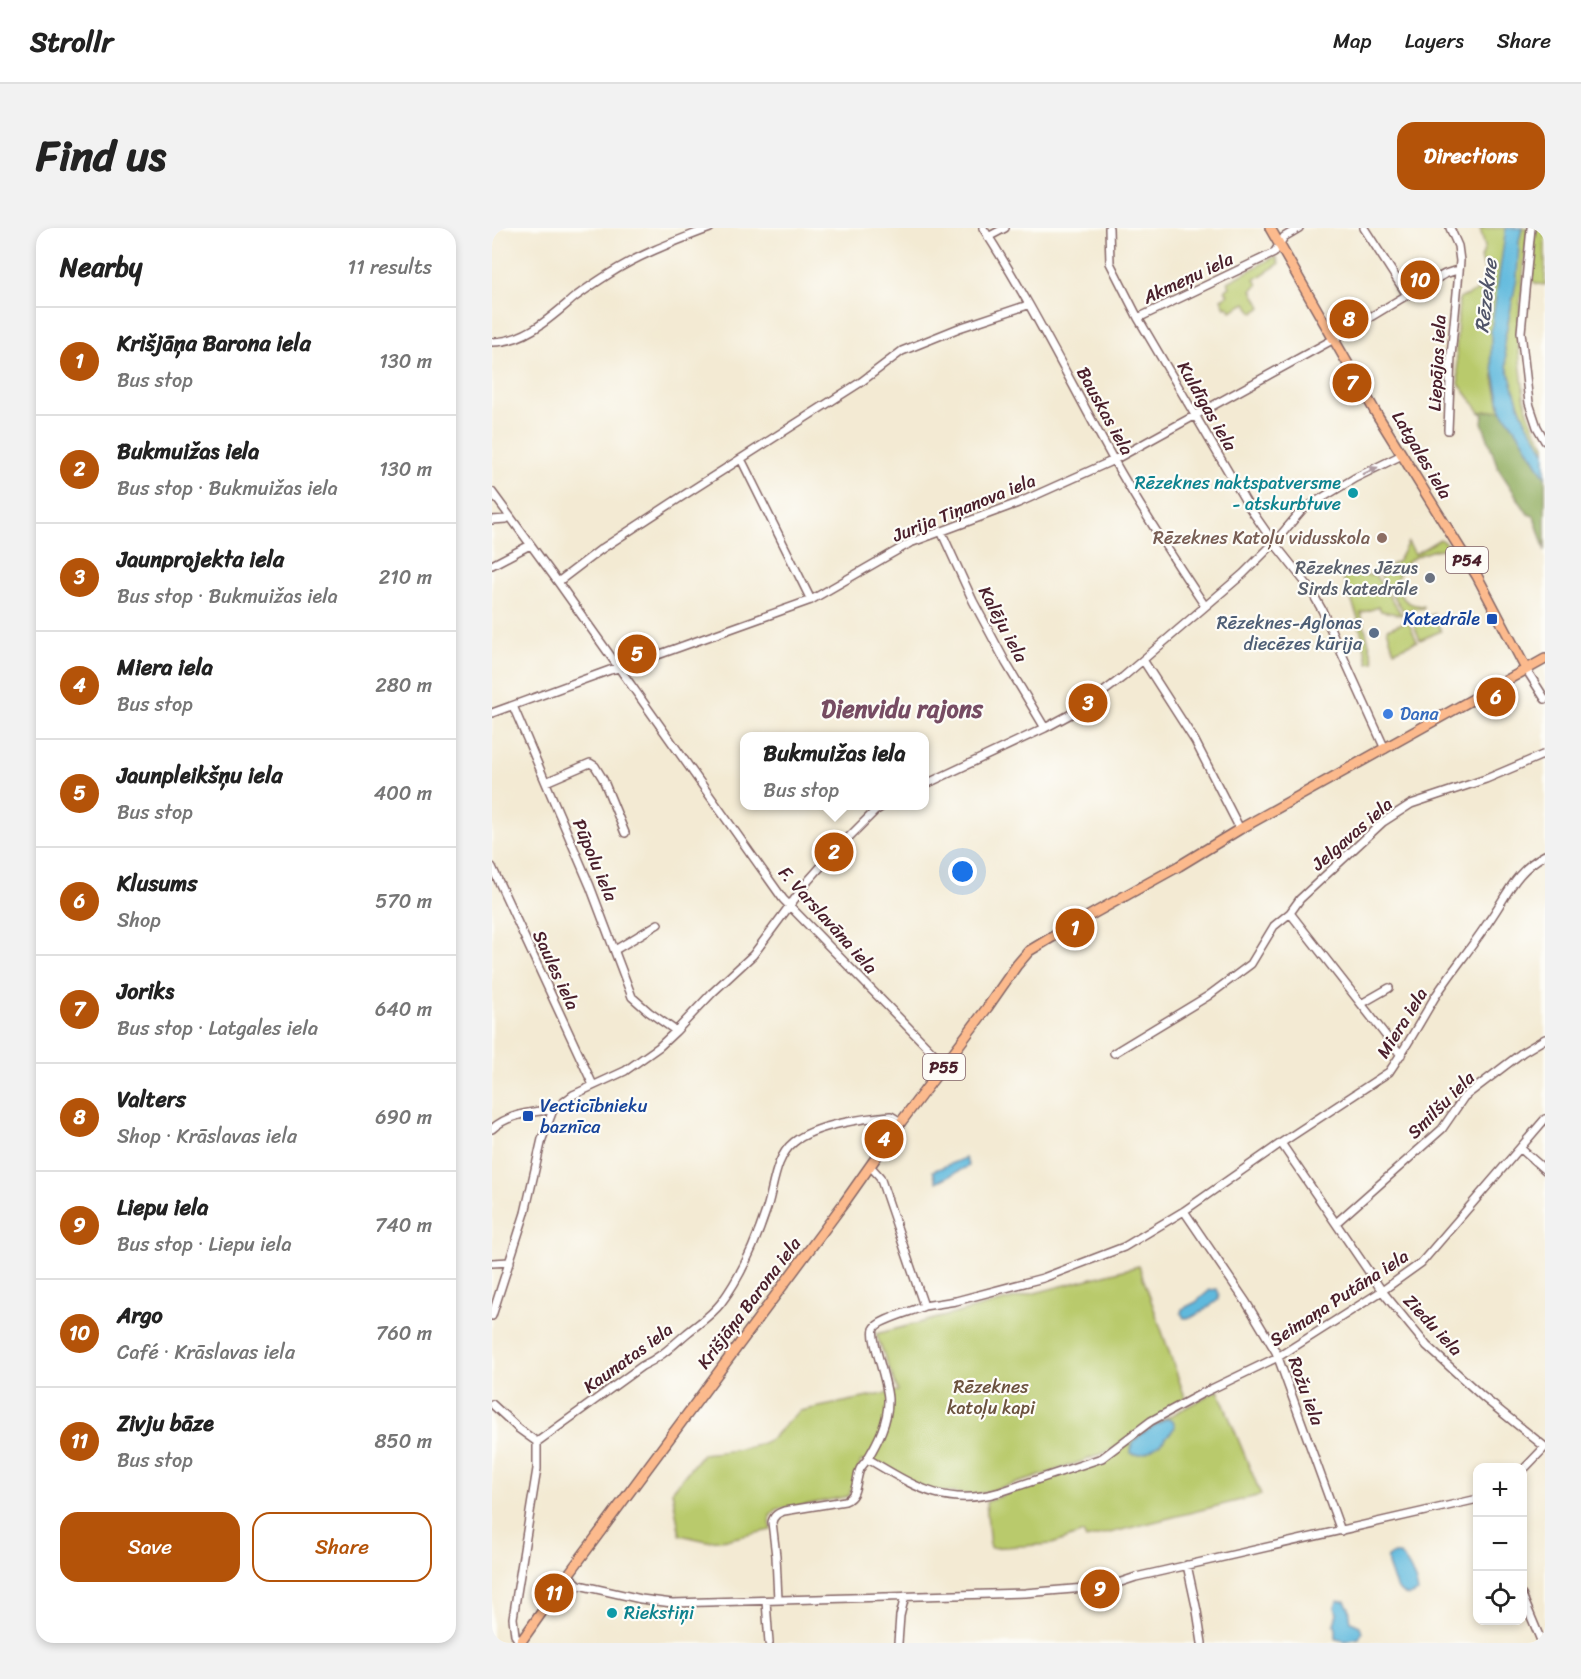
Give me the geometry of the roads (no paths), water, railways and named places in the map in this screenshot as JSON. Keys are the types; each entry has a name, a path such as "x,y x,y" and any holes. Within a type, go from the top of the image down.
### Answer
{"main road":[{"name":"Latgales iela","path":"1270,228 1402,455 1477,576 1526,669"},
{"name":"Krišjāņa Barona iela","path":"520,1643 871,1167 900,1122 1029,951 1179,867 1240,829 1545,659"}],"street":[{"path":"492,342 517,338 541,326 578,295 609,274 630,262 710,228"},
{"name":"Bauskas iela","path":"983,228 1028,304 1114,460 1176,563 1205,606"},
{"path":"988,237 1005,228"},
{"name":"Kuldīgas iela","path":"1109,228 1110,263 1138,318 1249,507 1309,587 1322,610 1385,749"},
{"name":"Akmeņu iela","path":"1138,318 1274,253 1284,237 1299,228"},
{"path":"1364,228 1407,295"},
{"name":"Liepājas iela","path":"1448,430 1451,356 1460,252 1450,228"},
{"path":"1531,228 1521,332 1529,403 1537,427 1545,441"},
{"name":"Jurija Tiņanova iela","path":"492,714 610,670 812,600 895,550 1018,503 1114,460 1334,339 1445,274 1459,272"},
{"path":"558,582 600,550 861,382 902,351 1028,304"},
{"path":"929,783 1045,728 1098,696 1243,574 1302,510 1355,478 1402,455"},
{"path":"741,459 812,600"},
{"name":"F. Varslavāna iela","path":"492,492 790,906 945,1065"},
{"path":"492,520 509,517"},
{"name":"Kalēju iela","path":"941,531 1006,663 1045,728"},
{"path":"492,565 530,545"},
{"path":"1143,660 1195,741 1240,829"},
{"name":"Latgales iela","path":"1526,669 1545,699"},
{"name":"Pūpolu iela","path":"513,706 590,886 632,997 676,1031"},
{"name":"Jelgavas iela","path":"1114,1053 1208,996 1251,963 1274,926 1383,822 1411,804 1486,779 1545,754"},
{"name":"Pūpolu iela","path":"546,782 590,763 595,765 625,833"},
{"path":"492,1317 525,1213 542,1139 553,1110 593,1084 625,1071 659,1047 753,955 808,881 877,810"},
{"name":"Miera iela","path":"868,1459 882,1430 888,1402 887,1387 873,1340 873,1331 878,1324 924,1306 956,1301 1043,1278 1124,1247 1184,1211 1281,1143 1389,1072 1436,995 1491,920 1506,893 1524,868 1545,855"},
{"name":"Saules iela","path":"492,867 593,1084"},
{"path":"1290,913 1401,1055"},
{"path":"615,950 658,924"},
{"path":"1361,1004 1389,988"},
{"name":"Smilšu iela","path":"1336,1223 1443,1129 1464,1097 1523,1052 1545,1039"},
{"path":"494,1124 514,1117 553,1110"},
{"name":"Kaunatas iela","path":"537,1442 642,1366 657,1360 720,1305 746,1263 765,1213 778,1166 785,1151 794,1141 810,1132 845,1122 891,1116 900,1122"},
{"name":"Seimaņa Putāna iela","path":"868,1459 928,1492 970,1498 985,1497 1102,1458 1151,1421 1278,1357 1382,1291 1420,1263 1545,1119"},
{"name":"Ziedu iela","path":"1281,1143 1382,1291 1427,1346 1483,1397 1545,1447"},
{"path":"1520,1148 1545,1170"},
{"path":"871,1167 880,1177 924,1306"},
{"name":"Rožu iela","path":"1184,1211 1246,1302 1278,1357 1341,1531"},
{"path":"492,1263 510,1262"},
{"path":"492,1404 537,1442 537,1469 513,1618 515,1635 520,1643"},
{"path":"1527,1466 1545,1447"},
{"path":"778,1600 772,1522 774,1518 779,1512 848,1500 854,1494 859,1472 868,1459"},
{"path":"568,1575 579,1585 641,1599 672,1603 1025,1593 1095,1588 1473,1500"},
{"path":"1187,1565 1202,1643"},
{"path":"550,1601 558,1606 563,1605 579,1585"},
{"path":"898,1643 900,1616 905,1596"},
{"path":"766,1601 769,1643"},
{"path":"1527,1607 1542,1643"}],"water":[{"path":"1506,228 1522,228 1517,278 1504,342 1507,366 1525,420 1545,451 1545,477 1519,434 1501,410 1491,358 1491,331"},
{"path":"965,1158 969,1166 937,1182 933,1171"},
{"path":"1217,1289 1218,1300 1198,1314 1184,1318 1181,1313 1182,1309 1196,1302 1210,1290"},
{"path":"1166,1419 1173,1420 1175,1427 1162,1442 1149,1451 1131,1453 1131,1447 1138,1437"},
{"path":"1399,1554 1403,1558 1414,1577 1418,1592 1413,1595 1408,1596 1401,1593 1394,1581 1388,1566 1388,1557"},
{"path":"1337,1601 1345,1601 1349,1608 1351,1622 1360,1626 1362,1632 1359,1638 1345,1641 1336,1639 1334,1624"}],"place":[{"name":"Argo","path":"1420,280"},
{"name":"Valters","path":"1349,319"},
{"name":"Joriks","path":"1352,383"},
{"name":"Rēzeknes naktspatversme - atskurbtuve","path":"1353,493"},
{"name":"Rēzeknes Katoļu vidusskola","path":"1382,538"},
{"name":"Rēzeknes Jēzus Sirds katedrāle","path":"1430,578"},
{"name":"Katedrāle","path":"1492,619"},
{"name":"Rēzeknes-Aglonas diecēzes kūrija","path":"1374,633"},
{"name":"Jaunpleikšņu iela","path":"637,654"},
{"name":"Klusums","path":"1496,697"},
{"name":"Jaunprojekta iela","path":"1088,703"},
{"name":"Dana","path":"1388,714"},
{"name":"Bukmuižas iela","path":"834,852"},
{"name":"Krišjāņa Barona iela","path":"1075,928"},
{"name":"Vecticībnieku baznīca","path":"528,1116"},
{"name":"Miera iela","path":"884,1139"},
{"name":"Liepu iela","path":"1100,1589"},
{"name":"Zivju bāze","path":"554,1593"},
{"name":"Riekstiņi","path":"612,1613"}],"district":[{"name":"Dienvidu rajons","path":"902,709"}],"water label":[{"name":"Rēzekne","path":"1486,296"}],"park label":[{"name":"Rēzeknes katoļu kapi","path":"991,1397"}]}
